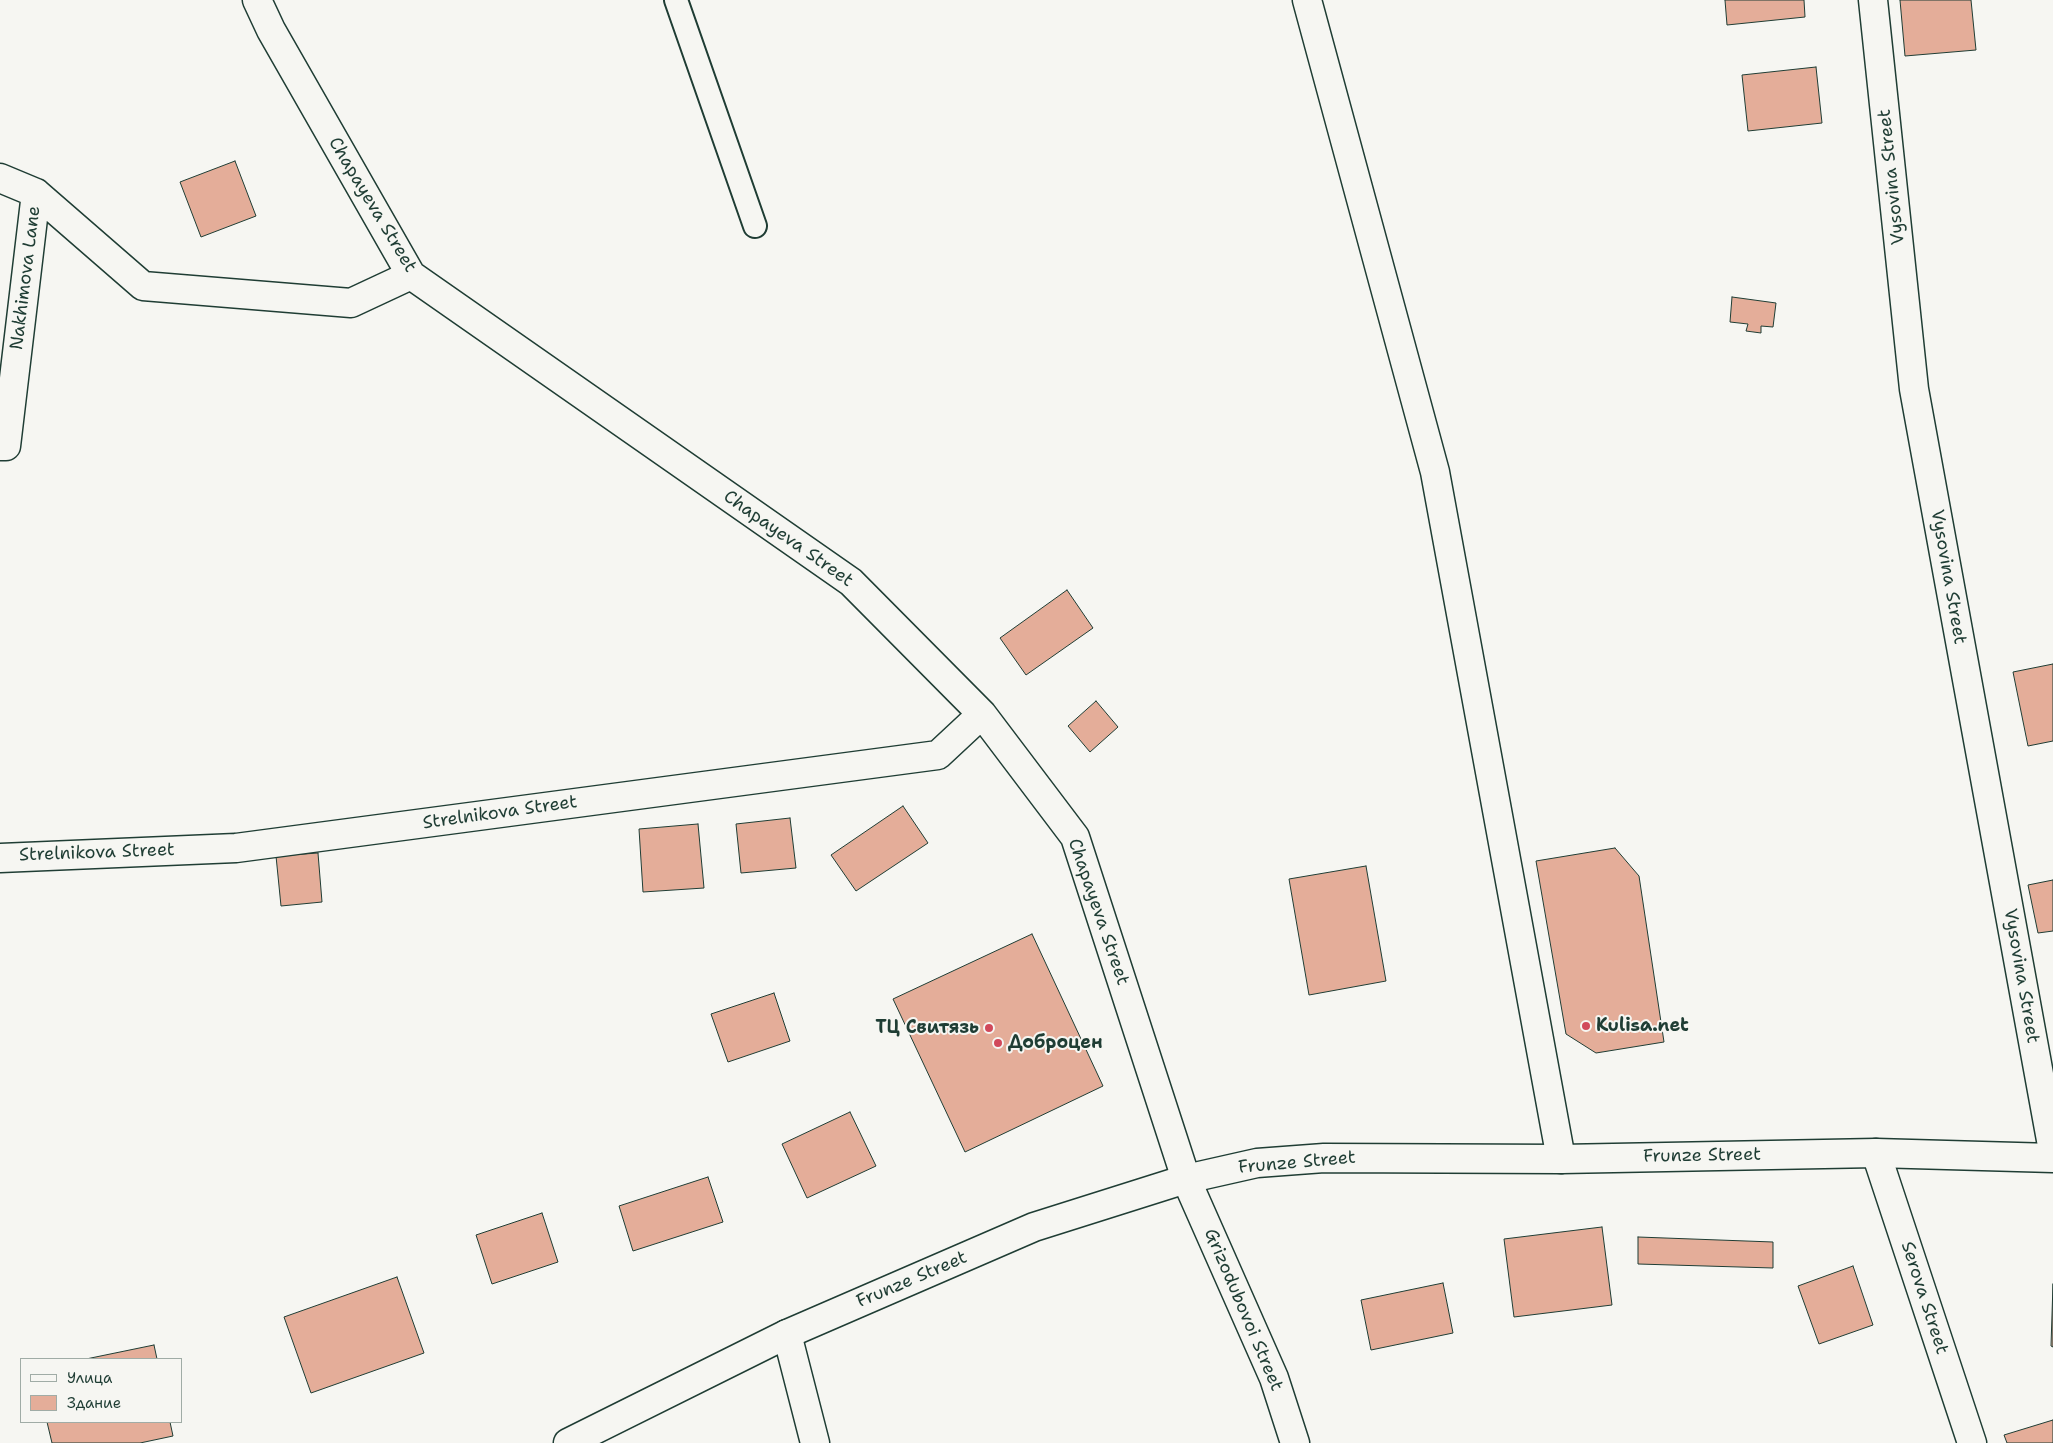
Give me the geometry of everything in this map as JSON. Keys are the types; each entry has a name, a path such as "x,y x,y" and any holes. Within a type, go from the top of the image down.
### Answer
{"street":[{"name":"Chapayeva Street","path":"257,0 271,30 411,276 851,582 982,714 1075,837 1186,1179"},
{"path":"1307,0 1435,472 1562,1159"},
{"name":"Vysovina Street","path":"1873,0 1914,389 2053,1151"},
{"path":"0,178 36,193 142,286 351,303 411,276"},
{"name":"Nakhimova Lane","path":"0,446 6,446 36,193"},
{"name":"Strelnikova Street","path":"0,858 236,848 938,755 982,714"},
{"name":"Frunze Street","path":"568,1443 787,1334 1034,1227 1186,1179 1257,1163 1324,1158 1562,1159 1876,1153 2053,1158"},
{"name":"Serova Street","path":"1876,1153 1972,1443"},
{"name":"Grizodubovoi Street","path":"1186,1179 1274,1378 1295,1443"},
{"path":"787,1334 815,1443"}],"lane":[{"path":"676,0 755,226"}],"building":[{"path":"1725,0 1804,0 1805,17 1727,25"},
{"path":"1900,0 1971,0 1976,50 1905,56"},
{"path":"1816,67 1822,123 1748,131 1742,75"},
{"path":"235,161 256,216 201,237 180,182"},
{"path":"1732,297 1776,303 1773,327 1761,326 1761,333 1746,331 1748,324 1730,322"},
{"path":"1067,590 1093,628 1026,675 1000,638"},
{"path":"2053,664 2053,741 2028,746 2013,672"},
{"path":"1096,701 1118,727 1090,752 1068,726"},
{"path":"903,806 928,843 856,891 831,855"},
{"path":"790,818 796,868 741,873 736,824"},
{"path":"698,824 704,888 643,892 639,829"},
{"path":"1615,848 1639,876 1664,1042 1596,1053 1566,1034 1536,861"},
{"path":"318,853 322,902 281,906 276,856"},
{"path":"1366,866 1386,981 1309,995 1289,879"},
{"path":"2053,880 2053,931 2038,933 2028,885"},
{"name":"Доброцен","path":"1032,934 1103,1086 965,1152 893,999"},
{"path":"774,993 790,1041 728,1062 711,1014"},
{"path":"850,1112 876,1166 807,1198 782,1144"},
{"path":"708,1177 723,1222 633,1251 619,1206"},
{"path":"542,1213 558,1262 492,1284 476,1235"},
{"path":"1602,1227 1612,1305 1514,1317 1504,1239"},
{"path":"1638,1237 1773,1242 1773,1268 1638,1264"},
{"path":"1853,1266 1873,1325 1819,1344 1798,1286"},
{"path":"397,1277 424,1353 311,1393 284,1317"},
{"path":"1443,1283 1453,1333 1371,1350 1361,1300"},
{"path":"2053,1284 2053,1347 2051,1346"},
{"path":"154,1345 157,1358 91,1358"},
{"path":"2053,1420 2053,1443 2007,1443 2004,1435"},
{"path":"47,1423 170,1423 173,1436 140,1443 52,1443"}],"place":[{"name":"Kulisa.net","path":"1586,1026"},
{"name":"ТЦ Свитязь","path":"989,1028"},
{"name":"Доброцен","path":"998,1043"}]}
